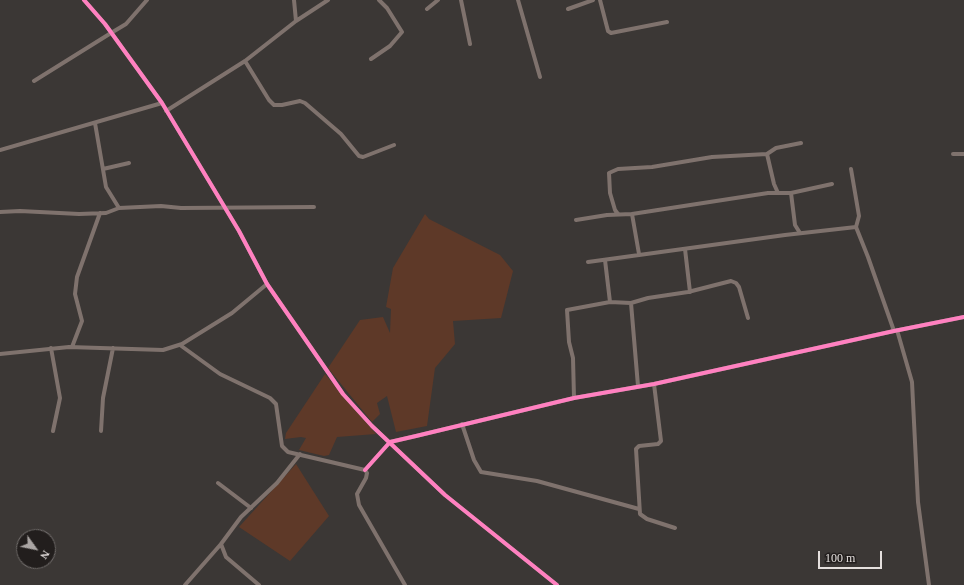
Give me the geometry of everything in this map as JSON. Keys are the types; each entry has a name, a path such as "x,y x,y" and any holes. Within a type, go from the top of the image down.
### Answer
{"street":[{"path":"84,0 111,33 162,103 225,208 267,284 343,394 372,426 445,495 557,585"},
{"path":"34,81 126,24 146,0"},
{"path":"294,0 296,21"},
{"path":"166,110 246,61 296,21 328,0"},
{"path":"371,59 390,46 402,32 387,8 379,0"},
{"path":"427,9 438,0"},
{"path":"461,0 470,44"},
{"path":"518,0 540,77"},
{"path":"568,9 593,0"},
{"path":"600,0 608,30 611,33 667,22"},
{"path":"246,61 269,100 274,104 282,105 300,101 306,103 341,134 359,156 363,157 394,145"},
{"path":"0,150 162,103"},
{"path":"95,122 106,187 119,208"},
{"path":"618,214 615,210 610,193 608,173 618,169 652,167 712,157 767,154 776,148 801,143"},
{"path":"767,154 774,184 778,193"},
{"path":"952,154 964,154"},
{"path":"103,169 129,163"},
{"path":"851,169 859,216 856,227 896,330 912,382 918,502 929,585"},
{"path":"576,220 618,214 632,214 722,199 791,193 832,184"},
{"path":"791,193 795,225 800,233"},
{"path":"0,212 106,213 119,208 161,206 181,208 314,207"},
{"path":"72,347 82,321 75,294 77,277 100,213"},
{"path":"632,214 639,254"},
{"path":"588,262 639,254 856,227"},
{"path":"686,249 690,292"},
{"path":"605,260 610,302"},
{"path":"574,398 573,358 567,310 610,302 632,303 648,298 690,292 731,282 736,283 739,287 748,318"},
{"path":"0,354 72,347 163,350 180,345 232,313 267,284"},
{"path":"632,303 638,386"},
{"path":"365,470 390,442 574,398 654,384 896,330 964,317"},
{"path":"180,345 220,374 270,398 276,404 282,446 288,452 365,470"},
{"path":"51,348 60,398 53,431"},
{"path":"101,430 103,398 113,348"},
{"path":"654,384 661,441 658,444 639,446 636,449 639,509 642,517 675,528"},
{"path":"462,424 474,460 481,472 537,482 639,509"},
{"path":"185,585 221,544 241,517 277,483 300,454"},
{"path":"365,470 367,473 366,478 356,494 359,505 405,585"},
{"path":"218,483 251,508"},
{"path":"221,544 226,557 259,585"}],"shaded area":[{"path":"425,214 429,219 500,255 513,271 501,318 453,321 455,344 435,368 427,426 396,432 387,396 377,403 380,414 372,422 328,368 360,320 383,317 390,333 391,309 386,307 393,268"},
{"path":"325,374 376,434 337,437 329,455 324,456 299,450 306,438 301,437 285,439 286,433"},
{"path":"296,464 329,516 290,561 239,527"}],"cycle path":[{"path":"84,0 105,24 162,103 239,231 267,284 343,394 372,426 445,495 557,585"},
{"path":"365,470 390,442 574,398 654,384 964,317"}]}
